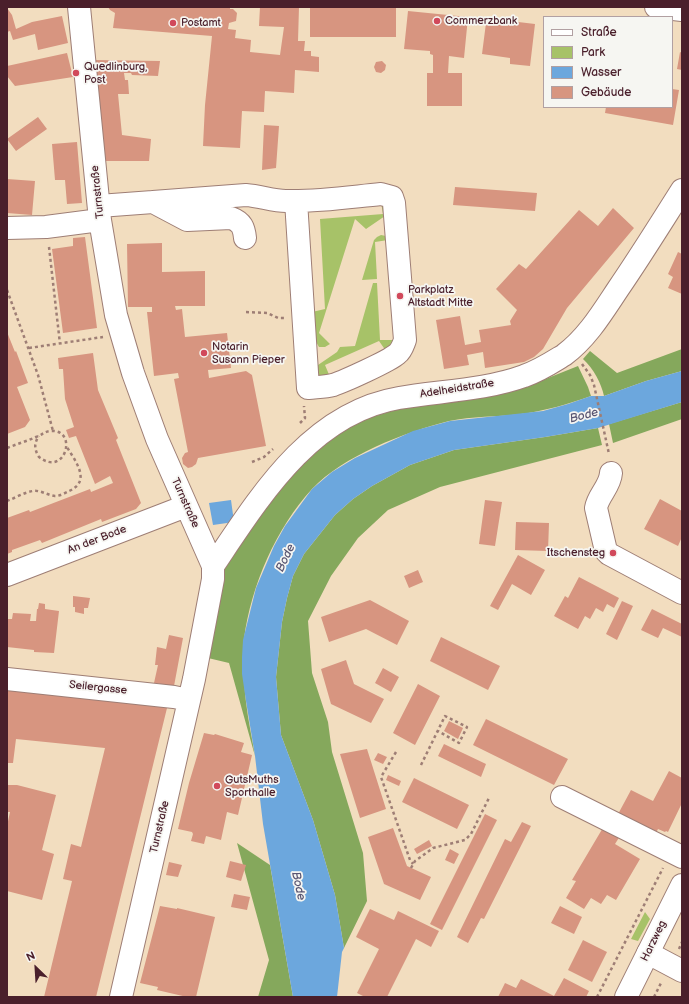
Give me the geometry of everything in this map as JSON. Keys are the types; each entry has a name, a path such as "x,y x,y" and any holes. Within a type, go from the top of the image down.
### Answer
{"street":[{"name":"Turnstraße","path":"79,7 100,213 112,298 121,334 144,406 157,440 213,566 211,595 189,700 121,997"},
{"path":"656,7 682,10"},
{"name":"Adelheidstraße","path":"213,566 255,504 282,470 306,446 333,425 364,409 397,398 479,386 523,377 541,369 570,350 581,341 605,309 682,190"},
{"path":"7,228 46,227 100,213 153,202 246,195 277,200 296,201 382,194 392,197 394,203 404,340 401,350 391,358 339,383 308,388 296,201"},
{"path":"153,202 187,220 234,219 242,225 246,238"},
{"path":"611,473 609,483 597,503 596,508 606,551 609,554 682,592"},
{"name":"An der Bode","path":"7,575 186,506"},
{"name":"Seilergasse","path":"7,679 172,696 189,700"},
{"path":"562,797 677,854"},
{"name":"Harzweg","path":"626,997 682,885"},
{"path":"648,953 682,971"}],"path":[{"path":"46,227 60,344"},
{"path":"7,290 38,375 52,431"},
{"path":"246,312 267,313 278,318 304,317"},
{"path":"29,348 121,334"},
{"path":"594,385 608,446"},
{"path":"295,428 305,418 303,394 308,388"},
{"path":"7,448 39,436 45,432 59,432 63,436 81,473 78,486 59,496 52,496 35,491 7,501"},
{"path":"39,436 35,447 36,452 43,460 54,462 59,460 63,456 67,446"},
{"path":"252,462 264,457 274,448"},
{"path":"421,765 438,731 446,716 467,727 459,743 438,731"},
{"path":"396,752 381,777 412,866 419,857 433,848 465,840 471,834 489,798"},
{"path":"597,997 677,854"}],"green space":[{"path":"381,202 384,202 385,216 366,229 355,219 319,333 330,344 325,347 319,347 315,340 312,312 325,309 320,219 383,214"},
{"path":"381,235 386,236 388,240 375,242 377,279 362,280 374,240"},
{"path":"373,283 377,283 380,340 395,340 386,351 379,341 325,365 330,377 318,377 318,365 337,352 340,347 355,346"},
{"path":"682,349 682,371 646,381 604,396 596,376 583,359 590,351 617,373"},
{"path":"578,366 591,396 539,411 512,415 458,419 394,439 357,456 340,466 312,489 299,504 287,521 267,559 259,579 247,619 244,639 245,693 255,756 229,663 208,658 224,564 290,473 341,431 369,418 402,408 538,382"},
{"path":"682,402 682,419 613,443 609,424"},
{"path":"598,428 602,445 440,487 388,510 358,538 331,576 308,621 312,673 328,722 332,752 363,853 367,901 344,948 335,895 313,820 281,735 276,677 282,622 293,576 304,554 335,515 353,499 372,486 410,465 454,450"},
{"path":"237,843 270,865 293,997 258,997 269,960"},
{"path":"645,912 650,919 638,941 631,939"}],"water":[{"name":"Bode","path":"682,371 682,402 598,428 454,450 410,465 372,486 353,499 335,515 304,554 293,576 282,622 276,677 281,735 313,820 335,895 344,948 342,952 337,997 293,997 263,824 255,756 242,674 243,640 256,588 274,546 285,526 312,489 332,472 355,458 413,431 450,421 543,411 591,396 604,396 646,381"},
{"path":"231,500 234,522 213,525 209,503"}],"building":[{"path":"108,7 230,7 230,9 233,9 237,13 236,21 229,23 228,29 236,30 235,38 251,40 250,52 280,55 284,27 259,26 260,7 299,7 298,41 305,41 304,51 311,51 311,56 319,57 319,72 295,70 294,93 265,91 264,112 242,111 240,148 203,146 205,105 212,36 113,28 115,13"},
{"path":"310,7 396,7 396,37 310,37"},
{"path":"7,8 12,15 16,29 32,22 62,16 68,43 38,50 35,34 13,40 10,31 7,32"},
{"path":"408,11 468,17 464,58 449,56 448,73 462,73 462,106 427,106 427,73 433,73 433,55 430,54 430,51 404,49"},
{"path":"493,19 535,24 530,66 510,64 510,58 482,54 486,23 493,24"},
{"path":"680,52 682,53 682,70 677,69"},
{"path":"67,53 73,77 15,86 7,76 7,66"},
{"path":"96,60 160,61 158,76 132,75 131,73 124,73 125,80 128,80 129,94 118,94 122,135 151,139 149,161 104,161"},
{"path":"382,61 386,65 385,70 381,73 376,72 374,67 376,62"},
{"path":"673,89 679,90 673,125 605,113 606,108 673,108"},
{"path":"38,117 47,129 16,151 7,139"},
{"path":"264,125 279,126 276,168 262,170"},
{"path":"77,142 82,203 67,204 65,180 55,180 52,144"},
{"path":"7,179 35,181 32,215 7,213"},
{"path":"455,187 537,193 535,211 453,205"},
{"path":"613,208 634,228 567,308 543,349 534,357 524,362 485,368 483,352 467,355 469,365 444,369 436,320 460,316 465,345 481,342 479,330 511,325 510,321 517,310 496,289 519,264 526,269 579,210 598,226"},
{"path":"85,237 97,328 63,333 52,249 73,246 73,238"},
{"path":"162,243 162,272 205,271 205,306 175,306 176,310 182,309 185,337 227,333 231,368 208,370 209,378 246,371 252,375 266,446 198,458 196,464 188,468 183,464 182,458 185,453 188,452 174,379 179,378 178,373 154,376 147,312 152,312 152,307 128,307 127,244"},
{"path":"678,252 682,254 682,294 668,288 673,277 668,274"},
{"path":"7,332 28,383 17,387 30,420 25,427 7,434"},
{"path":"93,353 98,390 118,438 116,440 141,503 136,509 102,522 101,519 42,543 40,540 12,550 12,552 7,554 7,518 29,510 30,512 90,489 91,492 113,483 110,476 95,484 76,436 69,438 66,430 74,427 65,399 63,369 59,369 58,358"},
{"path":"660,499 682,511 682,537 678,546 644,529"},
{"path":"485,500 502,502 495,546 479,544"},
{"path":"516,522 549,523 548,551 515,550"},
{"path":"518,555 545,570 531,595 512,584 498,610 490,606"},
{"path":"418,570 423,582 409,588 404,576"},
{"path":"579,577 619,598 614,608 607,604 603,612 596,608 590,619 585,616 578,629 554,616 565,596 568,598"},
{"path":"73,596 90,598 88,608 84,608 84,614 75,612 75,607 73,607"},
{"path":"370,600 409,621 397,645 366,629 329,642 321,617"},
{"path":"622,601 633,606 617,640 606,634"},
{"path":"39,603 45,604 45,609 59,611 54,653 34,652 34,650 7,647 7,619 12,619 13,613 31,614 30,621 36,621"},
{"path":"652,609 682,624 682,637 663,628 658,638 641,630"},
{"path":"169,635 183,638 174,686 154,683 158,665 155,665 157,647 166,649"},
{"path":"441,637 500,666 488,690 430,661"},
{"path":"346,660 354,684 384,699 371,723 331,704 321,669"},
{"path":"383,668 399,677 391,692 375,683"},
{"path":"418,684 440,696 415,745 393,733"},
{"path":"7,688 168,704 96,997 44,997 72,881 63,879 71,844 81,847 105,748 16,739 13,763 7,763"},
{"path":"486,719 568,759 554,785 473,745"},
{"path":"449,721 463,728 458,739 444,731"},
{"name":"GutsMuths Sporthalle","path":"204,733 215,734 244,743 241,752 252,755 238,815 227,812 221,840 206,836 204,844 191,841 193,834 192,832 178,829 189,783"},
{"path":"444,744 486,764 481,777 438,756"},
{"path":"367,749 386,809 360,818 340,754"},
{"path":"378,753 387,757 383,764 374,760"},
{"path":"669,771 682,778 682,803 668,832 658,829 655,835 617,816 631,790 653,801"},
{"path":"388,775 401,781 399,786 386,780"},
{"path":"414,778 469,805 457,829 402,802"},
{"path":"7,785 17,785 56,795 42,850 54,854 42,900 7,891 7,826 10,812 7,812"},
{"path":"485,814 497,820 442,930 430,924"},
{"path":"522,822 531,826 484,919 481,918 468,943 457,937 505,839 511,842"},
{"path":"604,826 620,836 615,844 640,859 616,900 607,895 601,904 591,898 584,909 566,898 576,881 572,880"},
{"path":"393,828 407,866 431,877 420,900 384,884 368,837"},
{"path":"429,840 432,846 417,854 414,849"},
{"path":"450,849 459,854 454,864 445,860"},
{"path":"230,861 246,865 241,881 226,877"},
{"path":"169,862 182,865 178,877 166,875"},
{"path":"234,894 250,897 247,910 231,907"},
{"path":"160,906 177,908 215,917 196,997 187,997 157,990 158,987 140,983"},
{"path":"560,906 582,917 574,934 551,923"},
{"path":"370,909 394,920 398,911 439,931 431,947 416,939 387,997 363,997 357,993 379,949 356,937"},
{"path":"583,940 607,952 592,982 568,970"},
{"path":"564,978 589,991 586,997 498,997 505,983 516,988 521,979 554,996"}],"place":[{"name":"Commerzbank","path":"437,21"},
{"name":"Postamt","path":"173,23"},
{"name":"Quedlinburg, Post","path":"76,73"},
{"name":"Parkplatz Altstadt Mitte","path":"400,296"},
{"name":"Notarin Susann Pieper","path":"204,353"},
{"name":"Itschensteg","path":"613,553"},
{"name":"GutsMuths Sporthalle","path":"217,786"}]}
